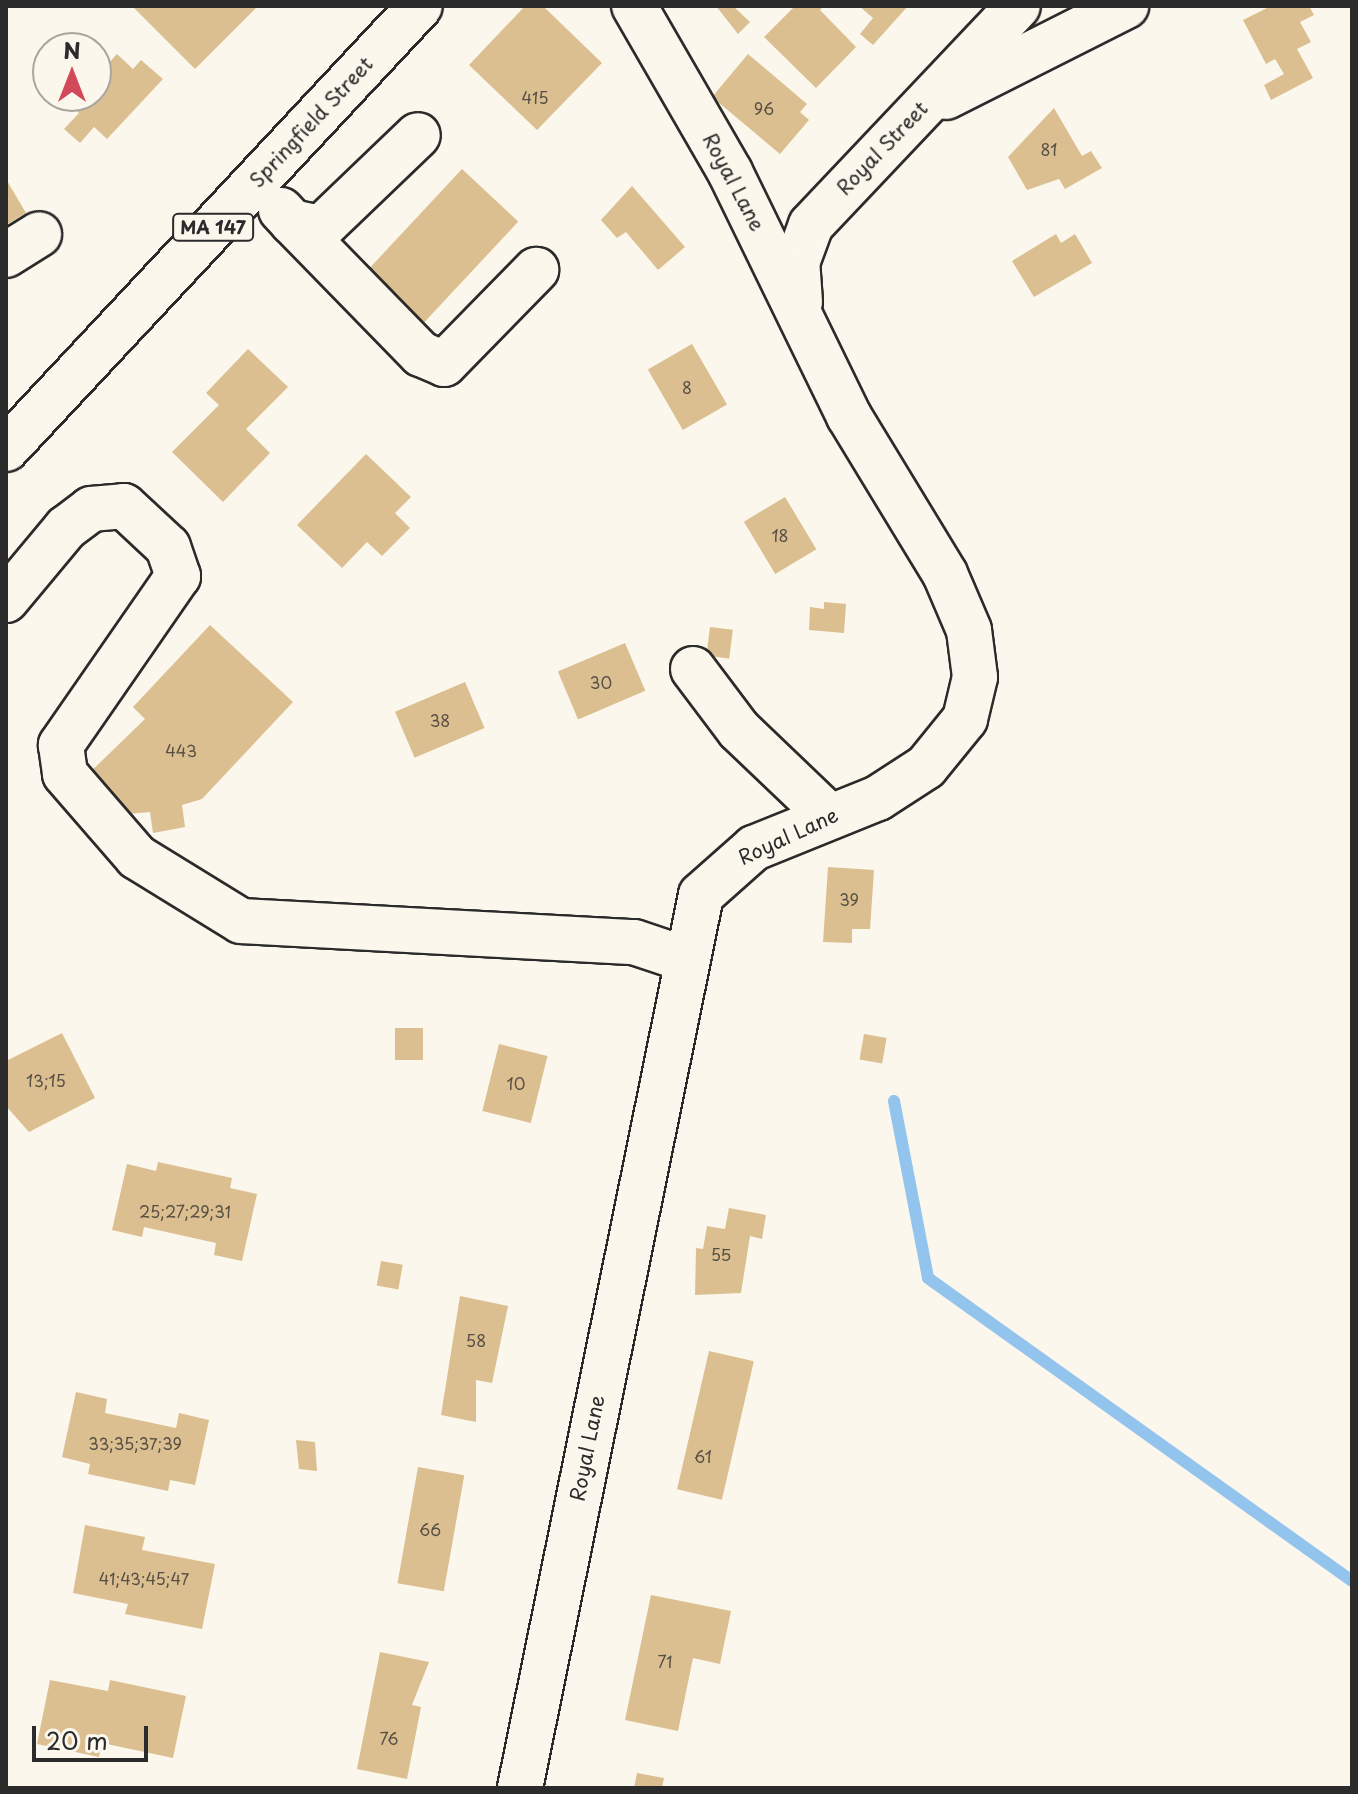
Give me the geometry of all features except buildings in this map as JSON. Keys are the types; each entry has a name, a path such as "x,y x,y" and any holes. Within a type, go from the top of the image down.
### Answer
{"street":[{"name":"Springfield Street","path":"6,449 420,6"},
{"name":"Royal Lane","path":"520,1788 695,911 710,882 754,848 878,798 939,755 969,707 975,663 945,574 849,416 803,312 634,6"},
{"name":"Royal Street","path":"803,312 797,263 811,225 1018,6"},
{"path":"919,111 1126,6"},
{"path":"292,222 321,228 418,135"},
{"path":"254,183 421,354 444,364 536,270"},
{"path":"6,600 66,528 91,509 124,506 168,547 178,576 61,745 65,774 137,857 241,921 634,942 685,959"},
{"path":"693,669 739,730 829,816"}],"waterway":[{"path":"894,1101 928,1278 1352,1581"}]}
